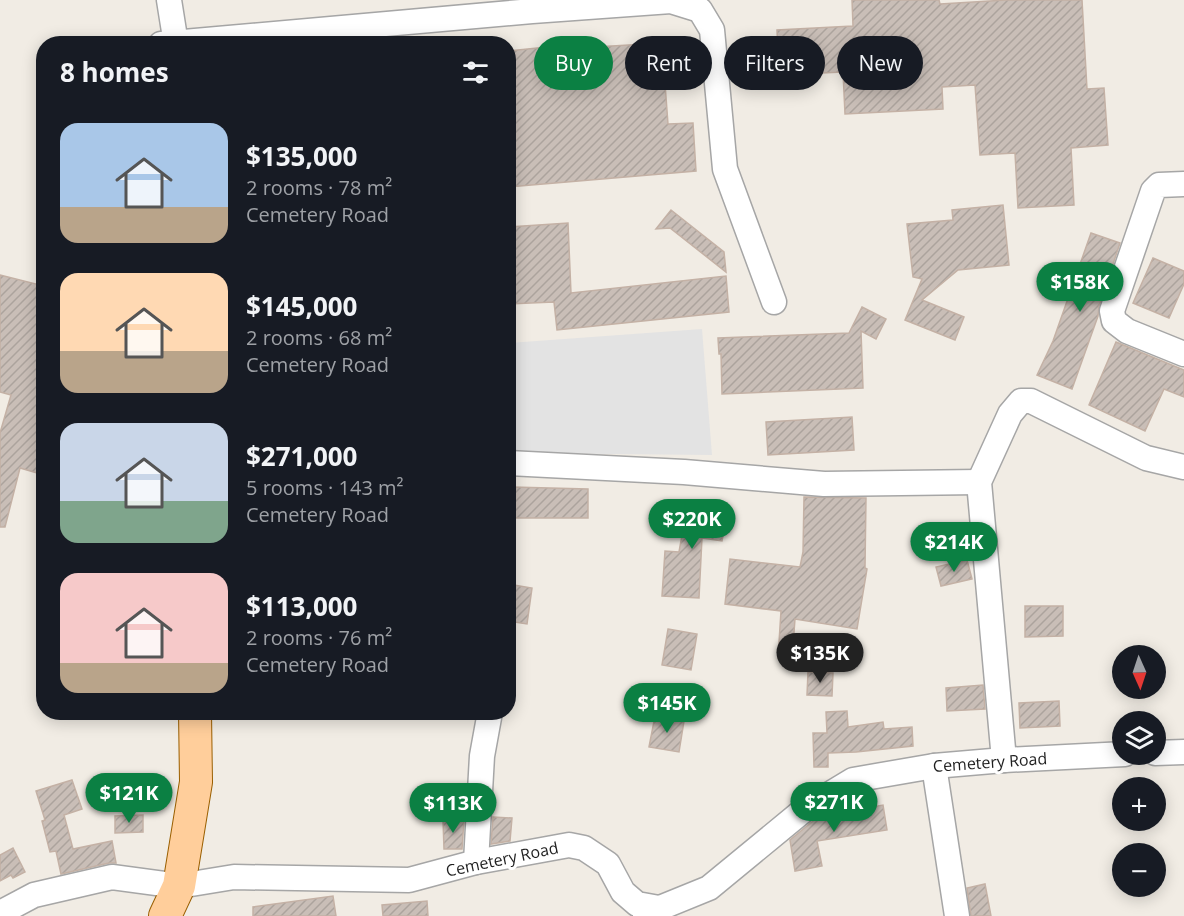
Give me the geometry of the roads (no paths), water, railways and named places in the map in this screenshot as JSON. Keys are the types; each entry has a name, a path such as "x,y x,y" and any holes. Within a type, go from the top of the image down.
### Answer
{"main road":[{"path":"165,916 179,886 196,782 195,720"}],"street":[{"path":"169,0 171,36"},
{"path":"240,36 534,6 671,1 700,10 711,30 724,169 774,302"},
{"path":"1184,184 1159,185 1153,191 1112,311 1114,321 1127,331 1184,354"},
{"path":"1004,760 979,482 1010,414 1021,401 1031,401 1146,458 1184,467"},
{"path":"516,463 684,472 824,484 979,482"},
{"path":"476,862 482,756 489,720"},
{"path":"1166,753 1184,752"},
{"name":"Cemetery Road","path":"0,913 34,895 112,878 179,886 234,877 409,880 476,862 569,845 584,848 608,864 623,892 650,912 709,888 805,809 853,780 934,766 1112,755"},
{"path":"934,766 957,916"}]}
